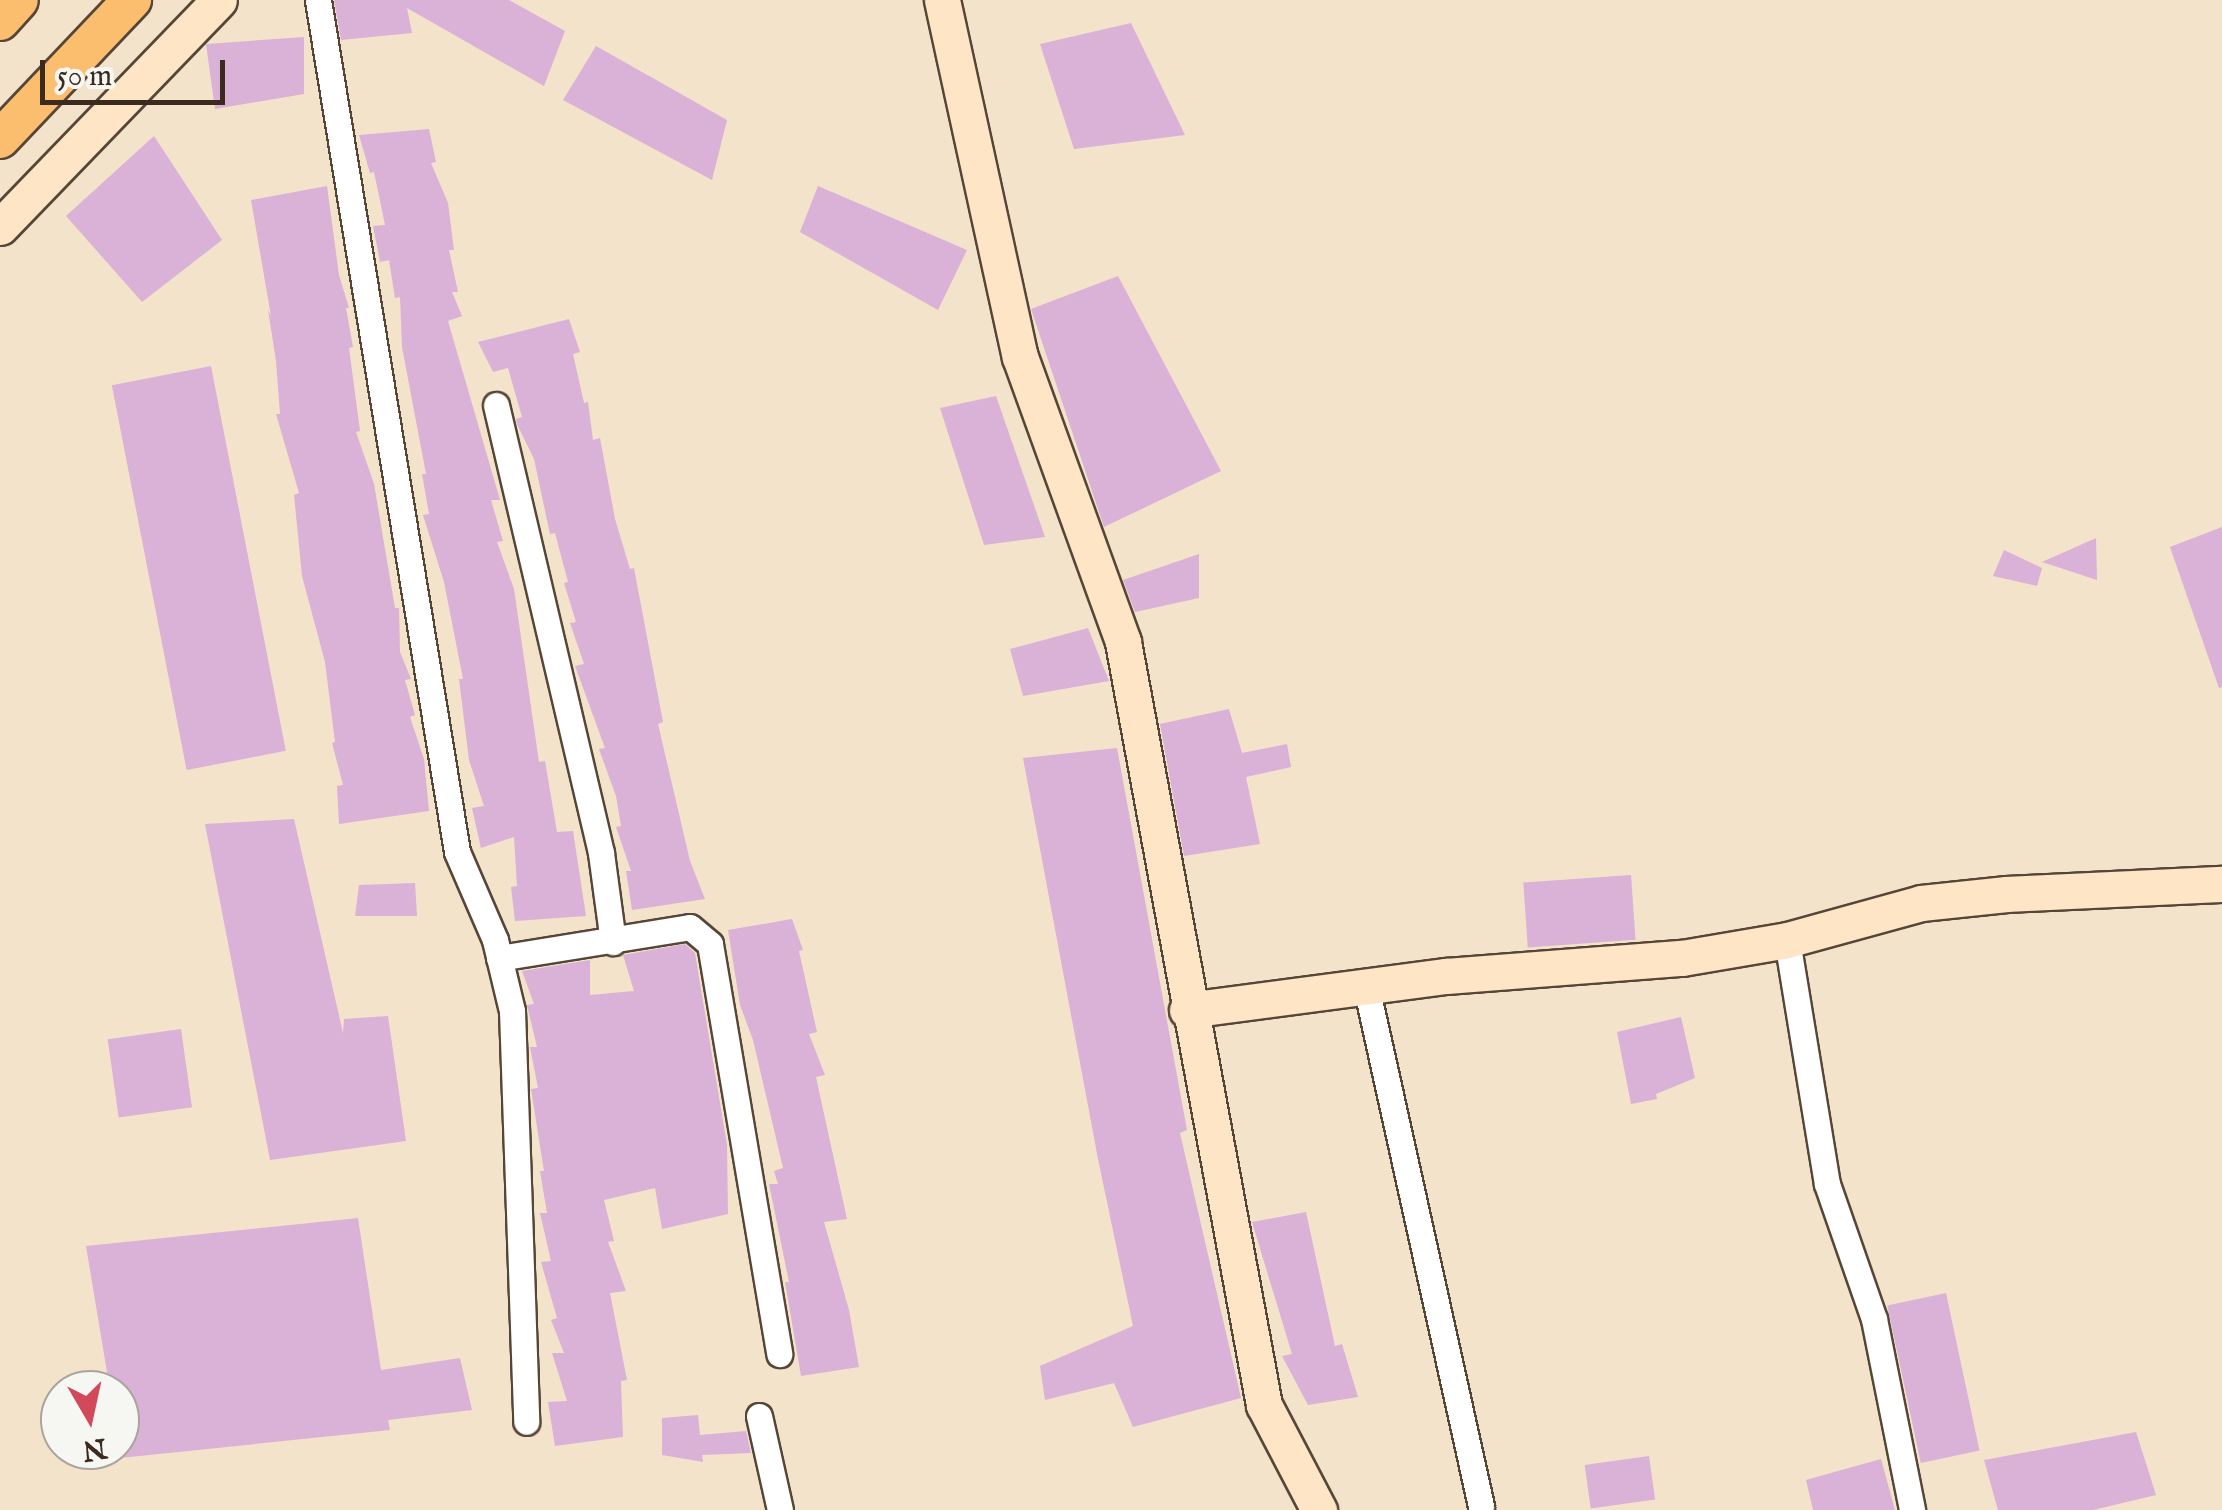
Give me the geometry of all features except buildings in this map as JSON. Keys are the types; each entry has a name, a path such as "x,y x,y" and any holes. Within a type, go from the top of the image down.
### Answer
{"main road":[{"path":"0,20 19,0"},
{"path":"0,140 132,0"},
{"path":"41,96 148,0"}],"street":[{"path":"0,227 219,0"},
{"path":"318,0 457,852 499,958 512,1011 526,1422"},
{"path":"942,0 1020,357 1123,642 1264,1405 1320,1510"},
{"path":"496,405 601,853 613,942"},
{"path":"1188,1010 1366,986 1682,958 1787,940 1921,903 2006,894 2222,884"},
{"path":"499,958 690,927 710,944 779,1354"},
{"path":"1787,940 1827,1184 1874,1318 1912,1510"},
{"path":"1366,986 1482,1506"},
{"path":"759,1416 780,1510"}]}
